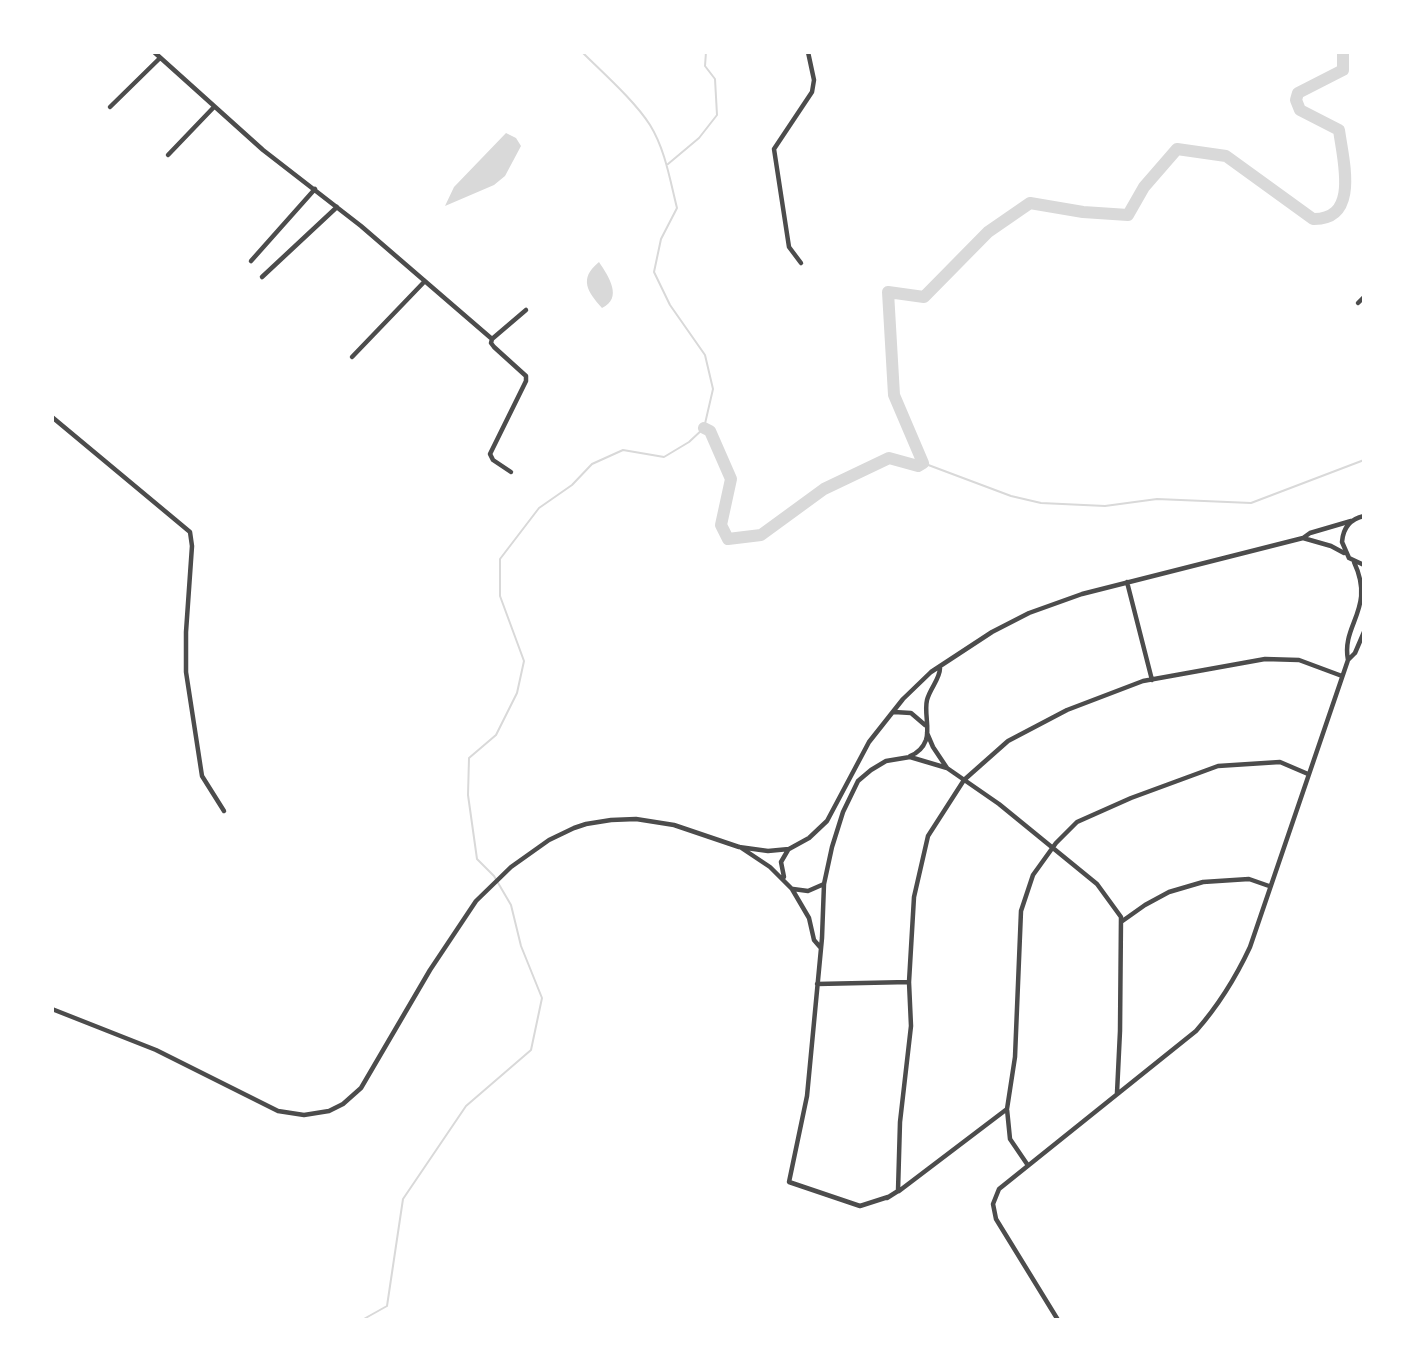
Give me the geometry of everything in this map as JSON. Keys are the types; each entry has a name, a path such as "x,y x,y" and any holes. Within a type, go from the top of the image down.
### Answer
{"street":[{"path":"154,52 263,150 315,188 425,281 492,340 494,347 526,376 490,454 493,460 511,472"},
{"path":"801,263 789,247 774,149 812,92 814,80 808,52"},
{"path":"110,107 160,58"},
{"path":"169,155 214,107"},
{"path":"251,261 315,188"},
{"path":"262,277 337,207"},
{"path":"352,357 425,281"},
{"path":"1358,303 1363,297"},
{"path":"492,340 526,310"},
{"path":"52,417 190,532 192,545 186,672 202,776 224,811"},
{"path":"52,1009 156,1050 278,1111 304,1115 322,1113 343,1104 361,1088 430,970 476,901 499,877 531,852 561,834 573,828 611,820 662,822 739,847 768,851 789,849 809,838 827,821 860,757 891,713 917,685 992,632 1029,613 1064,600 1303,538 1310,533 1363,515"},
{"path":"1345,553 1342,536 1351,521"},
{"path":"1303,538 1345,553 1354,562 1360,578 1362,598 1346,649 1348,660"},
{"path":"1354,562 1363,565"},
{"path":"1127,582 1152,680"},
{"path":"1058,1320 996,1219 993,1204 999,1189 1196,1031 1213,1011 1250,947 1342,676 1348,660 1356,653 1363,632"},
{"path":"898,1191 900,1122 911,1026 909,982 914,897 928,835 964,780 1008,741 1067,710 1152,680 1265,659 1299,660 1342,676"},
{"path":"940,668 940,674 926,702 925,726 933,747 947,768"},
{"path":"891,713 911,713 925,726"},
{"path":"910,757 921,748 927,733"},
{"path":"1007,1109 887,1198 860,1206 789,1182 807,1096 824,884 837,830 853,788 864,775 893,759 910,757 947,768 999,804 1097,884 1121,916 1117,1093"},
{"path":"1027,1164 1010,1139 1007,1109 1015,1057 1021,911 1032,875 1077,822 1131,798 1218,766 1280,762 1308,774"},
{"path":"739,847 770,867 792,889 808,918 814,940 820,947"},
{"path":"785,881 781,862 789,849"},
{"path":"1121,922 1169,892 1203,882 1249,878 1269,886"},
{"path":"792,889 808,891 824,884"},
{"path":"817,984 909,982"}],"shaded area":[{"path":"506,133 516,138 521,146 505,176 494,185 445,206 454,187"},
{"path":"599,262 610,281 613,293 612,299 602,308 587,285 589,274"}],"waterway":[{"path":"362,1320 387,1306 403,1199 466,1106 531,1050 542,998 521,946 511,905 494,876 477,859 468,795 469,758 496,735 517,693 524,661 500,596 500,559 539,508 572,485 592,464 623,450 664,457 689,442 704,428 713,389 705,355 670,305 654,272 661,239 677,208 660,144 636,106 582,52"},
{"path":"668,164 699,138 717,115 715,79 705,66 706,52"},
{"path":"704,428 710,431 731,479 721,525 728,539 761,535 824,489 889,458 918,466 923,463 894,395 888,292 924,297 988,232 1030,203 1083,212 1128,215 1144,187 1177,149 1226,156 1313,219 1328,217 1337,210 1343,199 1345,186 1339,130 1300,110 1296,100 1298,93 1343,70 1343,52"},
{"path":"923,463 1011,496 1041,503 1105,506 1157,499 1251,503 1364,460"}]}
